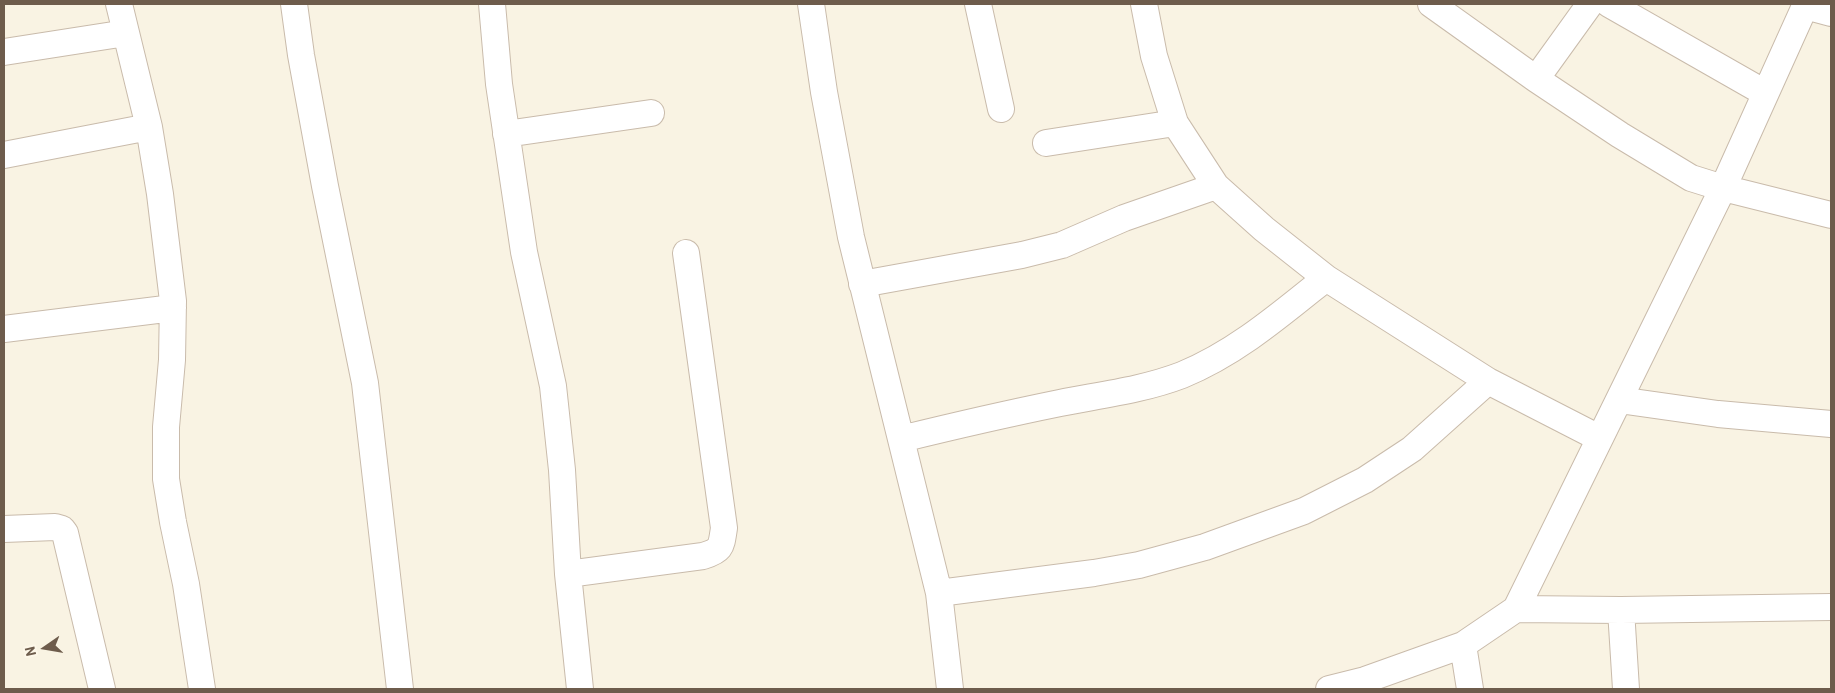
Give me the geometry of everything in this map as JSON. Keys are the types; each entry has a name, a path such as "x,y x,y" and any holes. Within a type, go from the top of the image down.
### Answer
{"street":[{"path":"119,4 149,127 160,194 173,308 172,360 166,427 166,479 186,584 202,689"},
{"path":"294,4 301,55 325,186 365,383 400,689"},
{"path":"492,4 498,84 524,252 553,386 562,470 568,574 580,689"},
{"path":"811,4 826,102 851,237 939,593 950,689"},
{"path":"978,4 1001,109"},
{"path":"1144,4 1154,56 1175,122 1216,186 1326,278 1488,381 1598,438"},
{"path":"1431,4 1536,79 1691,178 1831,215"},
{"path":"1536,79 1590,4"},
{"path":"1609,4 1765,93"},
{"path":"1329,689 1365,680 1463,645 1516,609 1562,517 1598,438 1619,400 1723,188 1805,5 1831,13"},
{"path":"4,52 126,33"},
{"path":"506,134 651,113"},
{"path":"1046,143 1175,122"},
{"path":"4,155 149,127"},
{"path":"862,284 1022,255 1062,245 1124,218 1216,186"},
{"path":"568,574 703,556 716,552 722,544 724,528 686,253"},
{"path":"901,439 996,416 1151,385 1182,374 1212,360 1260,330 1326,278"},
{"path":"4,329 173,308"},
{"path":"939,593 1094,573 1139,565 1205,547 1304,511 1365,480 1412,449 1488,381"},
{"path":"1619,400 1718,414 1831,424"},
{"path":"4,529 56,527 62,529 65,533 102,689"},
{"path":"1516,609 1621,610 1831,607"},
{"path":"1621,610 1626,689"},
{"path":"1463,645 1470,689"}]}
